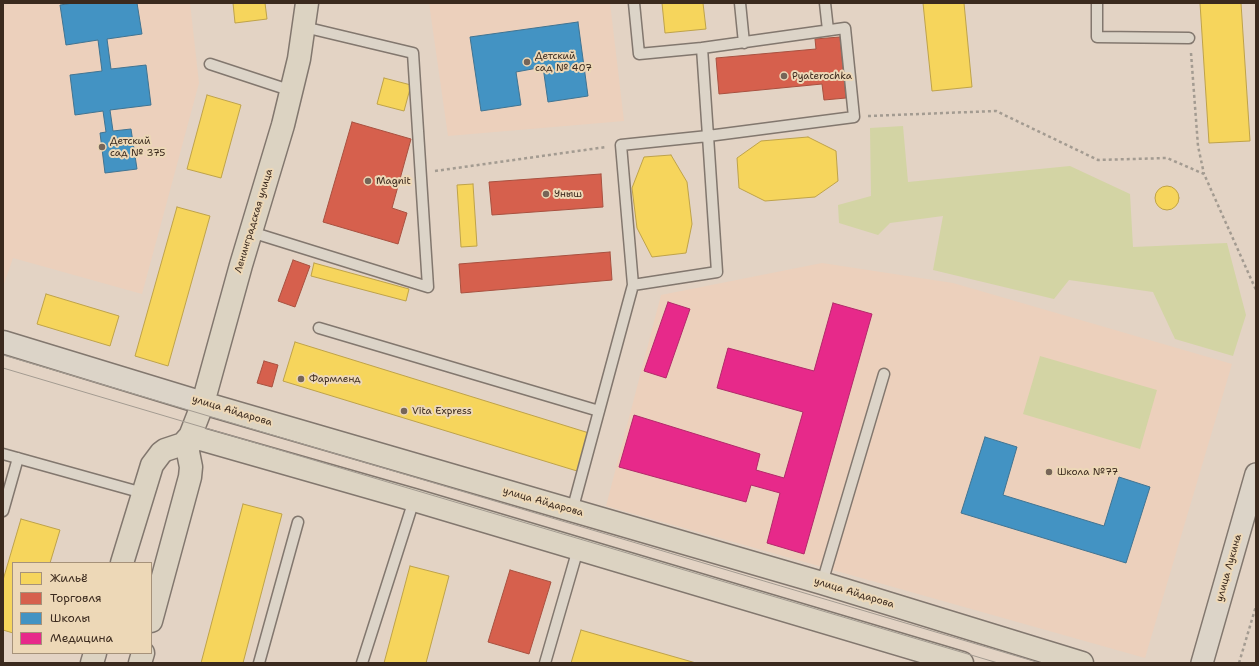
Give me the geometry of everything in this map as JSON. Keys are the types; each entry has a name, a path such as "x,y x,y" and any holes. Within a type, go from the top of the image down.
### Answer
{"main road":[{"name":"Ленинградская улица","path":"152,617 190,476 191,461 188,446 190,436 203,403 283,125 299,60 307,3"},
{"name":"улица Айдарова","path":"203,403 822,584 1082,663"},
{"path":"122,562 152,466 156,459 165,450 183,444 190,436 414,500 962,663"}],"street":[{"name":"улица Айдарова","path":"3,342 203,403"},
{"name":"улица Лукина","path":"1202,663 1246,521 1256,474"}],"lane":[{"path":"572,511 633,285 621,145 708,136 854,117 845,28 744,43 639,54 634,3"},
{"path":"740,3 744,43"},
{"path":"825,3 828,30"},
{"path":"1097,3 1097,37 1189,38"},
{"path":"251,232 428,287 413,53 304,27"},
{"path":"633,285 717,272 702,48"},
{"path":"210,64 292,90"},
{"path":"319,328 599,411"},
{"path":"822,584 884,374"},
{"path":"3,454 143,493"},
{"path":"3,511 18,458"},
{"path":"362,663 414,500"},
{"path":"259,663 298,522"},
{"path":"545,663 578,549"}],"path":[{"path":"1189,38 1198,146 1204,174 1256,290"},
{"path":"854,117 996,111 1098,160 1167,158 1204,174"},
{"path":"421,173 621,145"},
{"path":"1239,663 1256,606"}],"shaded area":[{"name":"Детский сад № 375","path":"3,3 190,3 199,83 142,294 13,258 3,287"},
{"name":"Детский сад № 407","path":"429,3 610,3 624,121 448,136"},
{"path":"822,263 953,283 1232,364 1145,658 606,506 661,295"}],"green space":[{"path":"903,126 908,182 1070,166 1130,194 1133,247 1227,243 1246,315 1233,356 1175,339 1153,292 1069,280 1054,299 933,270 943,216 890,223 878,235 839,223 838,205 871,196 870,128"},
{"path":"1040,356 1157,390 1140,449 1023,414"}],"building: Жильё":[{"path":"233,3 265,3 267,19 235,23"},
{"path":"662,3 703,3 706,29 665,33"},
{"path":"923,3 964,3 972,87 932,91"},
{"path":"1200,3 1241,3 1250,141 1209,143"},
{"path":"384,78 411,85 404,111 377,104"},
{"path":"207,95 241,105 221,178 187,169"},
{"path":"808,137 836,151 838,181 815,197 765,201 739,188 737,158 761,141"},
{"path":"671,155 687,182 692,224 686,253 652,257 637,228 632,188 644,157"},
{"path":"473,184 477,246 461,247 457,185"},
{"path":"1162,186 1172,186 1179,193 1179,203 1172,210 1162,210 1155,203 1155,193"},
{"path":"177,207 210,216 168,366 135,356"},
{"path":"314,263 409,289 406,301 311,276"},
{"path":"46,294 119,316 110,346 37,324"},
{"path":"295,342 589,433 577,471 283,381"},
{"path":"243,504 282,514 243,663 201,663"},
{"path":"21,519 60,530 50,562 12,562 12,633 3,630 3,580"},
{"path":"410,566 449,576 426,663 384,663"},
{"path":"581,630 619,641 696,663 571,663"}],"building: Торговля":[{"path":"840,37 846,98 824,100 822,84 719,94 716,58 816,49 815,39"},
{"path":"352,122 411,139 392,208 407,213 398,244 323,222"},
{"name":"Уныш","path":"601,174 603,207 492,215 489,182"},
{"path":"610,252 612,280 461,293 459,264"},
{"path":"293,260 310,266 295,307 278,301"},
{"path":"264,361 278,365 272,387 257,383"},
{"path":"510,570 551,582 529,654 488,642"}],"building: Школы":[{"path":"73,3 137,3 142,34 107,39 111,69 146,65 151,105 110,110 113,131 131,129 137,169 105,173 100,133 106,132 103,111 75,115 70,75 102,71 98,40 66,45 60,5"},
{"path":"578,22 588,96 548,102 543,67 516,72 521,105 481,111 470,37"},
{"path":"985,437 1017,447 1003,495 1104,526 1119,477 1150,487 1126,563 961,513"}],"building: Медицина":[{"path":"668,302 690,309 666,378 644,371"},
{"path":"833,303 872,314 804,554 767,543 780,493 751,485 746,502 619,467 634,415 760,454 756,470 784,478 803,412 717,388 728,348 814,371"}],"tram line":[{"path":"3,355 1040,663"},
{"path":"3,368 998,663"}],"place":[{"name":"Детский сад № 407","path":"527,62"},
{"name":"Pyaterochka","path":"784,76"},
{"name":"Детский сад № 375","path":"102,147"},
{"name":"Magnit","path":"368,181"},
{"name":"Уныш","path":"546,194"},
{"name":"Фармленд","path":"301,379"},
{"name":"Vita Express","path":"404,411"},
{"name":"Школа №77","path":"1049,472"}]}
